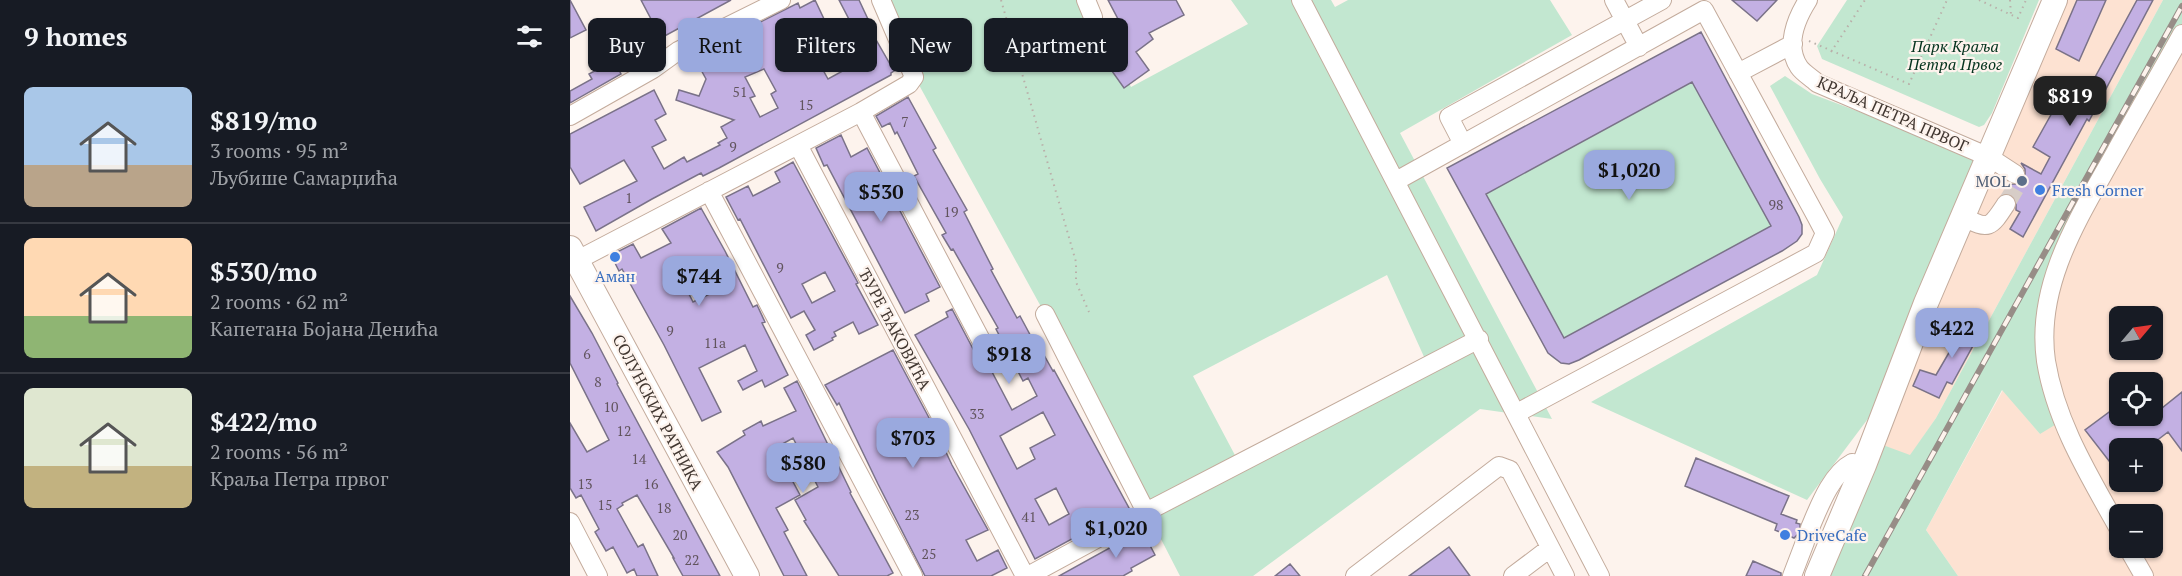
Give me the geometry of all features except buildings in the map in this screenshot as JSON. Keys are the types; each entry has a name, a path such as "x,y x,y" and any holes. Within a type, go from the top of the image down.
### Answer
{"main road":[{"name":"КРАЉА ПЕТРА ПРВОГ","path":"1817,576 1864,465 1922,314 2055,0"},
{"name":"СОЛУНСКИХ РАТНИКА","path":"572,257 747,576"}],"street":[{"path":"570,116 653,69 678,51 781,0"},
{"path":"572,257 798,146 909,84 914,77 880,0"},
{"path":"1086,0 1093,17"},
{"path":"1301,0 1600,576"},
{"path":"1614,0 1639,47"},
{"path":"1463,144 1449,117 1662,0"},
{"path":"1738,73 1793,38 1800,12 1808,0"},
{"path":"1396,181 1704,10 1825,233 1816,253 1517,413"},
{"path":"2109,511 2072,442 2055,397 2044,342 2048,302 2065,247 2082,212 2182,34"},
{"name":"КРАЉА ПЕТРА ПРВОГ","path":"1793,38 1799,67 1817,83 1989,157"},
{"path":"861,112 991,359"},
{"name":"ЂУРЕ ЂАКОВИЋА","path":"798,146 1026,576"},
{"path":"1989,157 2015,174"},
{"path":"709,190 913,576"},
{"path":"1964,216 1977,224 1988,226 1994,223 2006,204"},
{"path":"1045,314 1146,512"},
{"path":"1026,576 1479,339"},
{"path":"1792,576 1822,501 1842,470 1852,463 1864,465"},
{"path":"1356,576 1499,466 1510,470 1565,576"},
{"path":"570,522 598,576"},
{"path":"1513,576 1550,548"},
{"path":"2134,558 2144,576"}],"path":[{"path":"1001,0 1076,262 1076,282 1089,312"},
{"path":"1831,52 1865,0"},
{"path":"1793,38 1909,84 1947,0"},
{"path":"1979,0 2024,21"},
{"path":"2010,0 2011,15"},
{"path":"2018,18 2026,0"}],"shaded area":[{"path":"2055,0 2163,0 1936,418 1910,456 1872,441"},
{"path":"2182,34 2182,576 1958,576 1926,530 2003,390 2040,434 2054,277"}],"green space":[{"path":"881,0 1086,0 1095,18 984,18 984,72 1123,72 1131,87 1248,24 1231,0 1331,0 1335,7 1348,0 1550,0 1572,35 1400,133 1552,419 1480,409 1253,576 1180,576 1045,314 913,72 972,72 972,18 889,18","holes":["1387,275 1425,359 1237,459 1193,376"]},
{"name":"Парк Краља Петра Првог","path":"1847,0 2039,0 1992,113 1984,125 1979,127 1822,59 1817,46"},
{"path":"2163,0 2182,0 2182,26 2065,247 2045,342 2063,420 2040,434 2002,390 1926,530 1958,576 1817,576 1872,441 1910,455 1936,418"},
{"path":"1701,32 1799,217 1802,229 1800,237 1782,251 1579,360 1558,361 1548,353 1447,168"},
{"path":"1785,76 1812,94 1966,152 1975,161 1870,416 1807,500 1591,402 1817,275 1843,217 1770,86"}],"tunnel":[{"path":"2006,204 2019,182 2015,174"}],"railway":[{"path":"1865,576 2182,6"}],"place":[{"name":"MOL","path":"2022,181"},
{"name":"Fresh Corner","path":"2040,190"},
{"name":"Аман","path":"615,257"},
{"name":"DriveCafe","path":"1785,535"}]}
